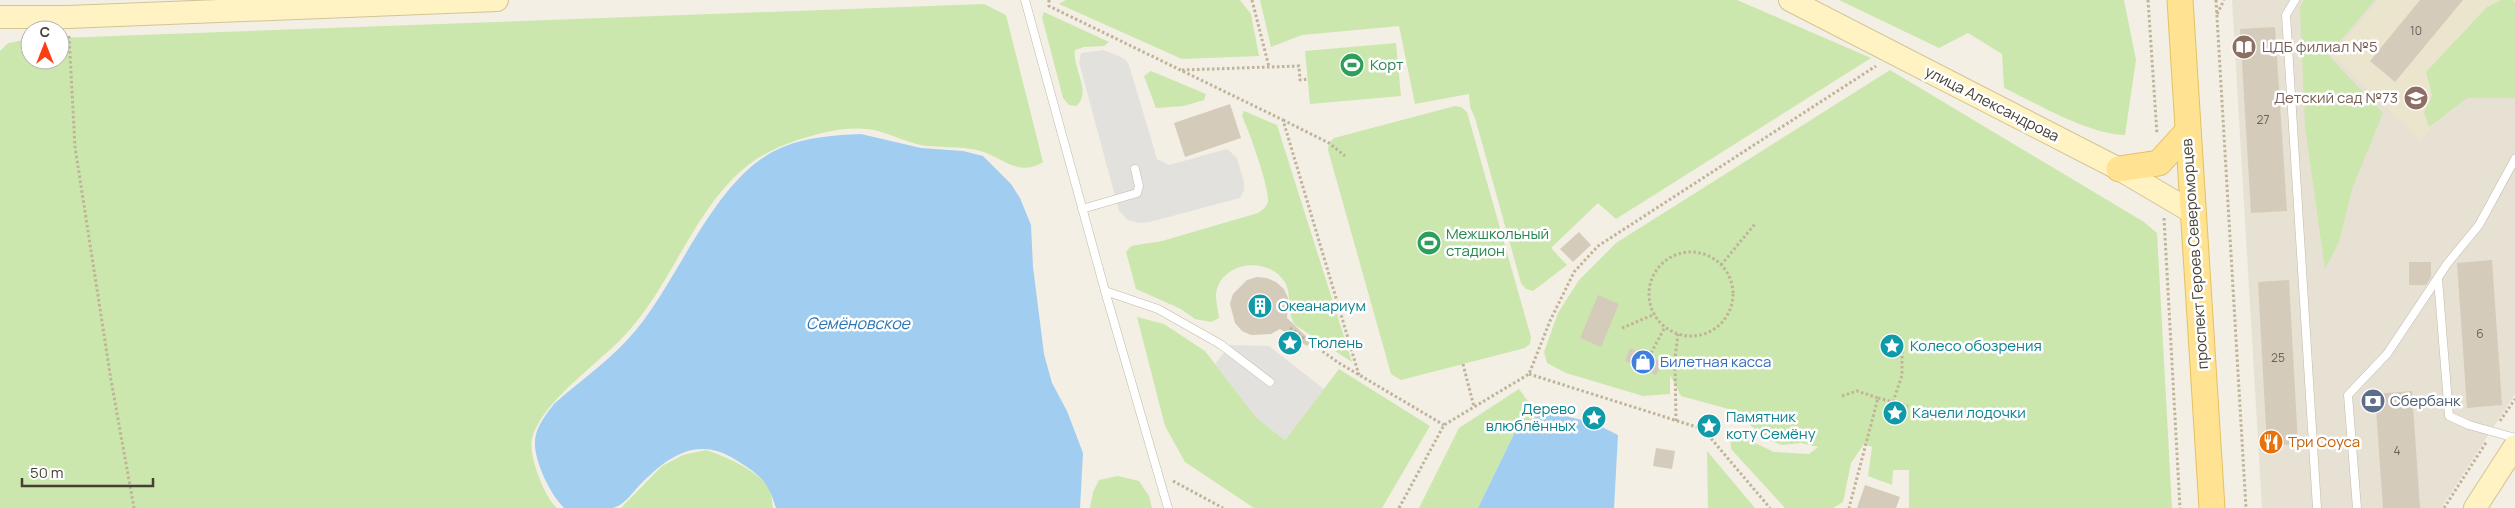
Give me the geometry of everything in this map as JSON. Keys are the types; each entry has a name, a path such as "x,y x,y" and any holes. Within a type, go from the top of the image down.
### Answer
{"main road":[{"name":"проспект Героев Североморцев","path":"2180,0 2212,508"},
{"path":"2119,169 2159,163 2187,132"}],"street":[{"path":"0,17 68,17 497,0"},
{"name":"улица Александрова","path":"1790,0 2119,169 2192,212"},
{"path":"2475,508 2515,446"}],"lane":[{"path":"1025,0 1105,291 1168,508"},
{"path":"2294,0 2286,15 2317,508"},
{"path":"2357,508 2348,395 2387,354 2438,279 2479,225 2515,159"},
{"path":"1082,209 1137,193 1139,186 1135,169"},
{"path":"2438,279 2449,416 2469,425 2515,438"},
{"path":"1105,291 1158,309 1220,344 1270,382"}],"path":[{"path":"1049,0 1049,6 1283,120 1328,143 1345,156"},
{"path":"1252,0 1269,67"},
{"path":"2148,0 2159,163"},
{"path":"2216,0 2246,508"},
{"path":"2217,15 2224,0"},
{"path":"68,17 76,147 111,380 134,508"},
{"path":"1398,508 1444,425 1529,374 1550,321 1574,272 1598,246 1883,62"},
{"path":"1182,70 1299,66 1300,80 1308,79"},
{"path":"1283,120 1359,375"},
{"path":"2162,195 2180,508"},
{"path":"1721,265 1755,224"},
{"path":"1689,252 1709,256 1721,265 1730,277 1733,287 1732,302 1727,316 1713,330 1704,334 1678,334 1666,327 1655,314 1650,301 1652,281 1662,264 1670,258 1689,252"},
{"path":"1622,328 1655,314"},
{"path":"1651,353 1666,327"},
{"path":"1290,328 1359,375 1444,425"},
{"path":"1676,421 1675,359 1678,334"},
{"path":"1893,402 1902,375 1902,350"},
{"path":"1463,364 1474,407"},
{"path":"1529,374 1703,429 1770,508"},
{"path":"1842,396 1857,392 1908,406"},
{"path":"1849,508 1878,398"},
{"path":"2444,508 2515,399"},
{"path":"1158,472 1223,508"}],"shaded area":[{"path":"2232,0 2515,0 2515,394 2441,508 2262,508"},
{"name":"Детский сад №73","path":"2379,0 2515,0 2515,28 2421,140 2332,55"},
{"path":"1104,50 1125,59 1129,65 1157,159 1169,165 1227,149 1237,158 1244,182 1244,190 1240,198 1150,222 1139,223 1128,220 1119,211 1079,62 1081,53"},
{"path":"1230,345 1269,346 1324,389 1285,440 1257,418 1215,364"}],"green space":[{"path":"1066,0 1240,0 1251,14 1259,56 1182,59 1059,4"},
{"path":"1260,0 1737,0 1871,58 1616,219 1598,203 1551,248 1567,265 1533,291 1526,289 1521,283 1475,118 1470,107 1469,94 1415,104 1399,26 1302,35 1271,47"},
{"path":"1839,0 2124,0 2136,60 2125,135 2079,124 2004,88 2002,54 1968,33 1939,48"},
{"path":"2304,0 2375,0 2328,55 2383,113 2352,189 2339,242 2325,269 2305,127 2300,7"},
{"path":"2501,0 2512,0 2515,3 2515,98 2467,98 2429,127 2424,112 2432,96 2426,72 2487,7"},
{"path":"984,4 1006,15 1043,162 1025,168 1017,167 977,150 921,145 874,130 859,129 844,129 800,139 759,157 724,188 709,208 640,317 613,347 571,384 537,425 531,446 535,465 547,495 557,508 0,508 0,51 8,43 20,41 20,70 70,70 70,38"},
{"path":"1044,12 1109,42 1104,46 1084,47 1075,50 1076,65 1083,94 1081,101 1076,106 1069,105 1063,98 1042,17"},
{"name":"Корт","path":"1396,43 1401,96 1310,104 1305,51"},
{"path":"1890,70 2144,222 2157,233 2172,508 1909,508 1909,470 1893,470 1892,485 1868,476 1872,447 1864,444 1851,463 1843,502 1833,508 1785,508 1731,449 1730,431 1774,452 1809,454 1818,447 1801,443 1782,445 1767,439 1732,410 1681,396 1670,375 1670,394 1643,396 1566,373 1547,363 1544,352 1558,313 1579,280 1616,243"},
{"path":"1151,71 1206,94 1204,100 1184,106 1156,108 1144,76"},
{"name":"Межшкольный стадион","path":"1455,106 1461,107 1467,112 1531,337 1530,344 1525,348 1401,380 1391,374 1328,150 1329,143 1334,138"},
{"path":"1244,111 1277,125 1352,362 1295,325 1292,320 1287,286 1276,273 1267,268 1256,265 1245,266 1234,269 1226,275 1219,284 1216,295 1219,318 1211,322 1195,319 1181,309 1136,289 1126,252 1131,246 1162,241 1258,213 1267,205 1267,194 1262,171 1242,116"},
{"path":"1137,317 1164,324 1205,351 1257,418 1285,440 1339,369 1430,426 1382,508 1254,508 1185,462 1165,426"},
{"path":"1519,389 1538,415 1514,434 1478,508 1419,508 1459,428"},
{"path":"706,450 731,460 758,476 770,491 773,508 621,508 662,466 683,455"},
{"path":"1707,451 1755,508 1708,508"},
{"path":"1118,476 1139,481 1149,496 1152,508 1090,508 1093,492 1099,480"}],"water":[{"name":"Семёновское","path":"861,134 921,148 963,151 983,156 1011,184 1020,198 1031,225 1033,267 1044,354 1052,383 1067,411 1083,453 1080,508 776,508 770,491 757,475 736,460 707,449 682,453 670,460 648,477 626,500 616,507 564,508 557,500 543,475 535,445 537,430 554,404 607,359 636,330 719,203 738,179 759,160 783,147 802,141 831,136"},
{"path":"1557,414 1594,423 1618,435 1614,508 1478,508 1514,434 1538,415"}],"building":[{"path":"2420,0 2463,0 2395,82 2370,61"},
{"path":"2275,27 2287,211 2251,213 2240,29"},
{"path":"1230,104 1241,138 1185,157 1174,123"},
{"path":"1579,232 1591,245 1573,262 1560,249"},
{"path":"2492,260 2502,405 2467,408 2457,263"},
{"path":"2409,262 2431,262 2431,277 2426,285 2409,285"},
{"name":"Океанариум","path":"1257,277 1267,278 1276,282 1284,289 1288,298 1287,318 1311,341 1307,346 1280,329 1271,334 1251,335 1242,331 1235,323 1230,304 1233,294 1247,280"},
{"path":"2289,280 2298,444 2267,446 2258,282"},
{"path":"1598,295 1619,304 1601,347 1580,338"},
{"name":"Билетная касса","path":"1630,348 1662,362 1656,375 1625,361"},
{"path":"2412,391 2420,508 2383,508 2375,394"},
{"path":"1656,448 1675,451 1672,469 1653,466"},
{"path":"1865,485 1900,497 1896,508 1857,508"}],"place":[{"name":"ЦДБ филиал №5","path":"2244,47"},
{"name":"Корт","path":"1352,65"},
{"name":"Детский сад №73","path":"2416,98"},
{"name":"Межшкольный стадион","path":"1429,243"},
{"name":"Океанариум","path":"1260,306"},
{"name":"Тюлень","path":"1290,343"},
{"name":"Колесо обозрения","path":"1892,346"},
{"name":"Билетная касса","path":"1643,362"},
{"name":"Сбербанк","path":"2373,401"},
{"name":"Качели лодочки","path":"1895,413"},
{"name":"Дерево влюблённых","path":"1594,418"},
{"name":"Памятник коту Семёну","path":"1709,426"},
{"name":"Три Соуса","path":"2271,442"}]}
